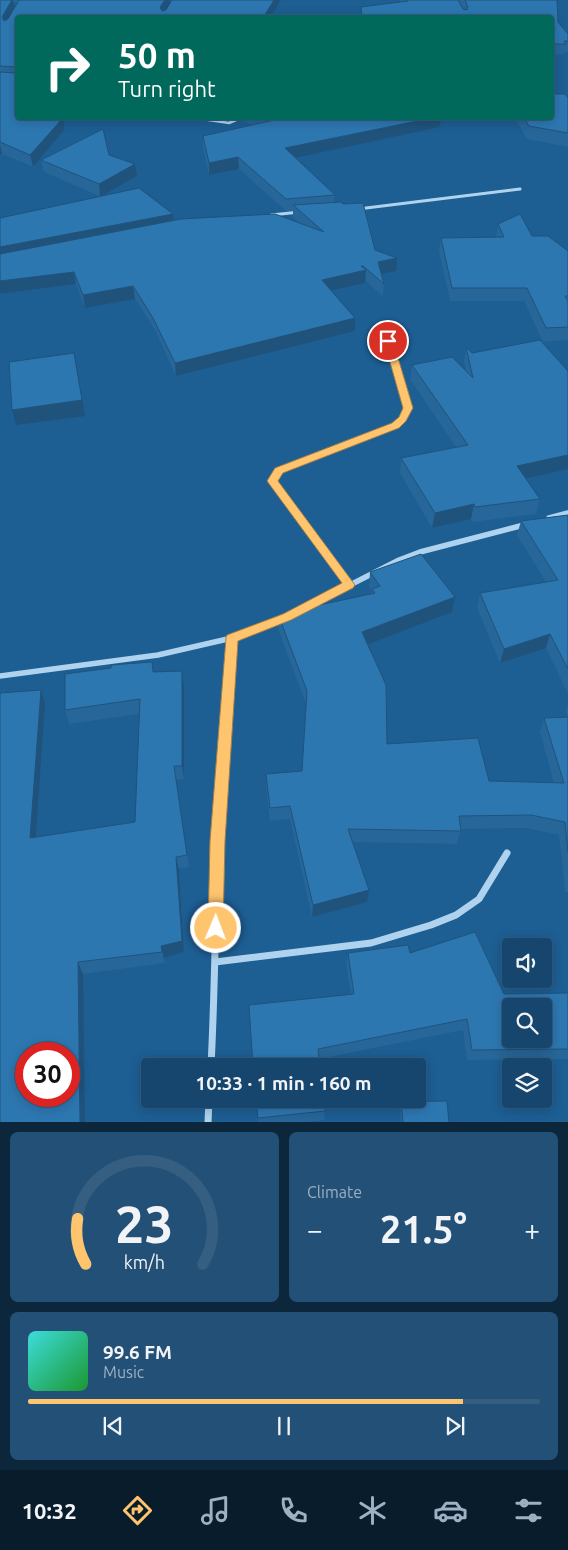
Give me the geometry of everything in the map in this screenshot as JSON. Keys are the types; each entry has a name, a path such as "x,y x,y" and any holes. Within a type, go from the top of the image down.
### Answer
{"street":[{"path":"209,120 229,123 236,120"},
{"path":"349,210 520,189"},
{"path":"270,215 307,212"},
{"path":"349,585 272,481 279,470 396,425 403,419 408,408 388,341"},
{"path":"540,520 568,513"},
{"path":"295,613 376,570 420,552 530,523"},
{"path":"0,676 158,655 232,638 287,617"},
{"path":"211,1058 217,850 232,638"},
{"path":"215,962 371,943 431,925 456,915 479,899 507,853"},
{"path":"208,1122 209,1108"}],"building":[{"path":"0,0 12,0 2,17 4,21 8,19 19,0 165,0 160,7 162,11 166,10 172,0 274,0 265,15 15,15 15,67 0,66"},
{"path":"458,0 463,9 467,10 468,7 465,0 557,0 558,22 568,34 568,41 564,41 566,44 554,44 554,15 362,15 361,7 408,1"},
{"path":"0,72 15,73 15,120 61,120 30,155 0,142"},
{"path":"554,94 565,94 568,98 568,133 529,126 525,120 554,120"},
{"path":"274,120 422,120 285,148 335,195 286,199 238,157 209,163 203,136"},
{"path":"103,129 109,155 135,164 99,184 41,160"},
{"path":"139,188 173,214 0,247 0,218"},
{"path":"341,202 343,204 363,203 375,250 397,258 378,262 384,284 363,266 361,266 366,270 322,280 355,318 175,363 153,318 133,286 83,295 74,272 0,281 0,254 181,219 275,214 324,232 293,205"},
{"path":"520,214 532,236 548,236 568,251 568,296 565,296 568,301 568,327 546,328 527,288 452,288 441,238 504,237 498,224"},
{"path":"540,340 568,371 568,455 517,466 540,499 475,507 474,504 435,513 401,458 468,445 412,365 452,357 473,378 466,347 472,353"},
{"path":"74,353 82,400 12,410 9,362"},
{"path":"568,515 568,669 550,634 504,649 480,593 558,580 521,521"},
{"path":"421,554 455,597 362,632 386,685 387,744 478,738 489,781 564,783 544,718 568,717 568,852 565,822 531,815 459,816 461,831 348,829 369,890 313,905 290,806 270,808 266,774 302,771 307,691 278,614 375,593 372,589 380,586 370,572"},
{"path":"152,662 153,672 182,671 182,766 174,766 187,855 176,857 182,941 161,946 162,952 78,962 79,1042 15,1042 15,1107 80,1107 80,1122 0,1122 0,693 41,690 30,838 135,822 140,699 65,710 65,674 111,668 111,665"},
{"path":"475,932 504,994 568,993 568,1049 472,1050 467,1019 318,1049 319,1058 252,1058 249,1005 354,994 348,953 408,945 410,953"},
{"path":"426,1101 447,1101 449,1122 403,1122 402,1108 426,1108"},
{"path":"257,1108 325,1108 325,1111 258,1118"}],"route":[{"path":"216,928 217,841 227,682 232,638 287,617 349,585 272,481 279,470 396,425 403,419 408,408 388,341"}]}
